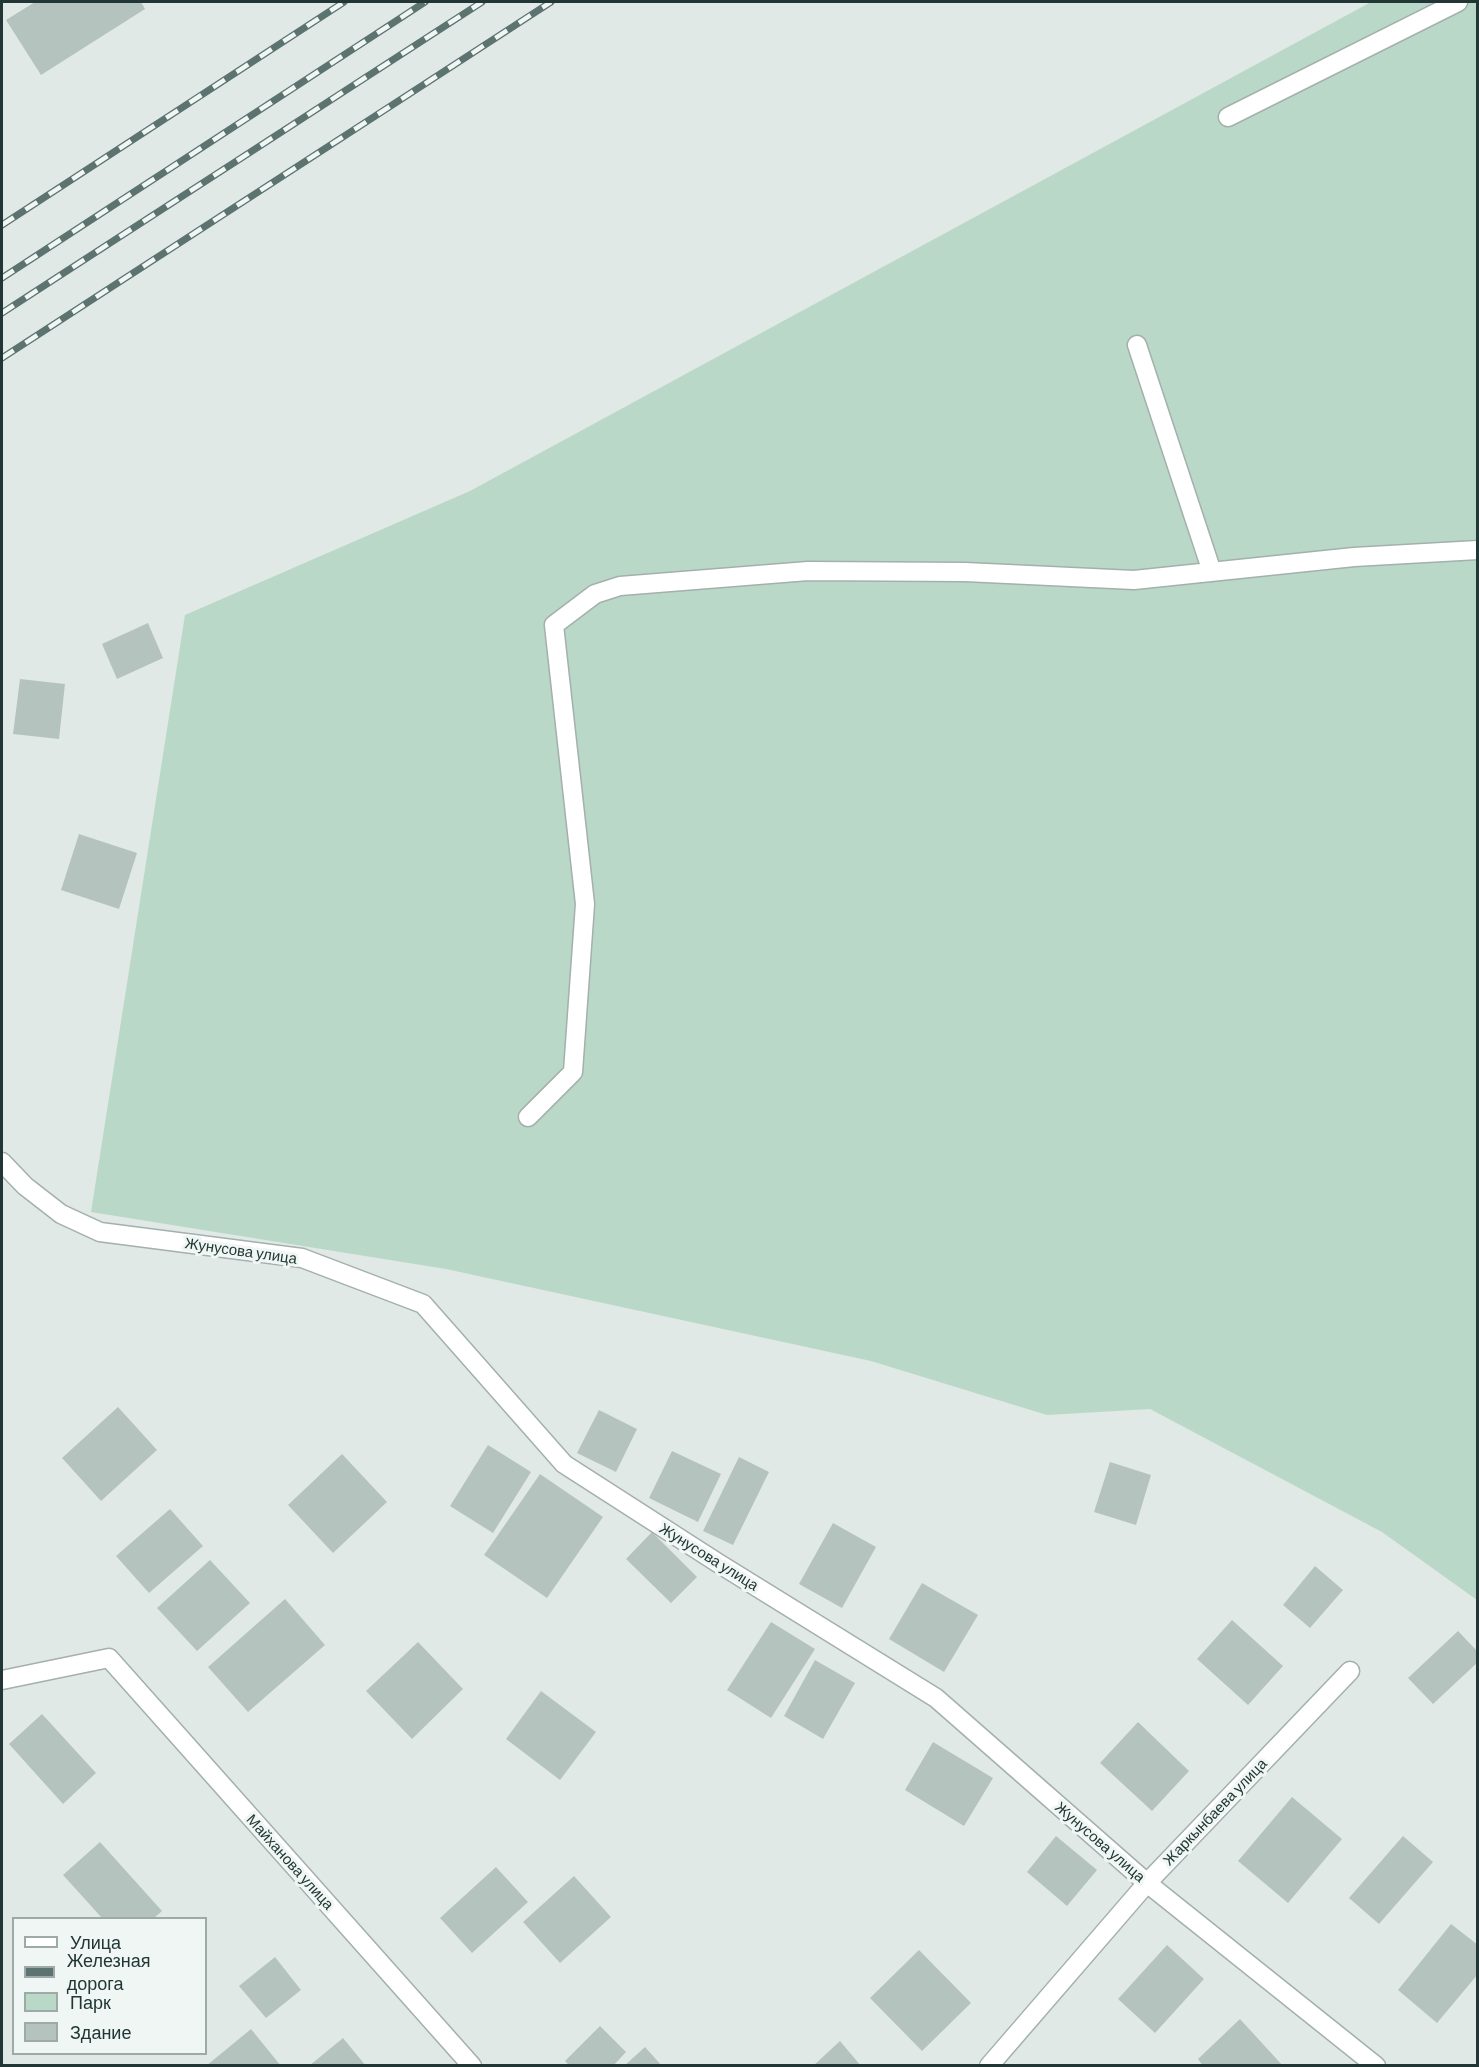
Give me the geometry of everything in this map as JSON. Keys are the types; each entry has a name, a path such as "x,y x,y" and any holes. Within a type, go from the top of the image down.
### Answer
{"street":[{"path":"1228,117 1458,2"},
{"path":"1137,345 1212,572"},
{"path":"528,1116 573,1072 585,903 554,624 595,594 620,586 808,571 965,572 1134,580 1354,557 1478,550"},
{"name":"Жунусова улица","path":"2,1162 25,1186 62,1214 100,1232 302,1258 423,1304 564,1464 718,1563 936,1698 1147,1883 1376,2066"},
{"name":"Майханова улица","path":"2,1680 109,1658 472,2066"},
{"name":"Жаркынбаева улица","path":"990,2066 1147,1883 1350,1671"}],"green space":[{"path":"1371,2 1477,2 1477,1600 1382,1532 1150,1409 1047,1415 871,1361 446,1269 91,1212 185,615 470,491"}],"building":[{"path":"35,2 141,2 145,9 41,75 6,20"},
{"path":"148,623 163,658 117,679 102,644"},
{"path":"20,679 65,684 59,739 13,734"},
{"path":"79,834 137,853 119,909 61,890"},
{"path":"118,1407 157,1450 101,1501 62,1458"},
{"path":"599,1410 637,1429 616,1472 577,1453"},
{"path":"488,1445 531,1472 493,1533 450,1506"},
{"path":"672,1451 721,1474 698,1522 649,1498"},
{"path":"342,1454 387,1502 333,1553 288,1505"},
{"path":"739,1457 769,1472 733,1545 703,1531"},
{"path":"1110,1462 1151,1475 1136,1525 1094,1512"},
{"path":"540,1474 603,1517 547,1598 484,1555"},
{"path":"170,1509 203,1546 149,1593 116,1556"},
{"path":"833,1523 876,1547 842,1608 799,1584"},
{"path":"652,1532 697,1577 671,1603 626,1559"},
{"path":"210,1560 250,1603 197,1651 157,1608"},
{"path":"1315,1566 1343,1590 1310,1628 1283,1605"},
{"path":"922,1583 978,1615 944,1672 889,1639"},
{"path":"285,1599 325,1645 248,1712 208,1667"},
{"path":"1232,1620 1283,1666 1248,1705 1197,1659"},
{"path":"771,1622 815,1649 771,1718 727,1690"},
{"path":"1458,1631 1478,1652 1478,1662 1433,1704 1408,1678"},
{"path":"418,1642 463,1689 412,1739 366,1691"},
{"path":"815,1660 855,1683 823,1739 784,1716"},
{"path":"541,1691 596,1732 560,1780 506,1739"},
{"path":"42,1714 96,1773 63,1804 9,1744"},
{"path":"1138,1722 1189,1771 1152,1811 1100,1763"},
{"path":"933,1742 993,1778 964,1826 905,1790"},
{"path":"1292,1797 1342,1839 1288,1903 1238,1861"},
{"path":"1056,1836 1097,1870 1067,1906 1027,1872"},
{"path":"1403,1836 1433,1862 1379,1924 1349,1898"},
{"path":"100,1842 162,1911 155,1917 101,1917 63,1875"},
{"path":"496,1867 528,1902 472,1953 440,1918"},
{"path":"574,1876 611,1917 560,1963 523,1922"},
{"path":"1451,1924 1478,1945 1478,1974 1437,2023 1398,1990"},
{"path":"1167,1945 1204,1979 1155,2033 1118,1999"},
{"path":"919,1950 971,2003 922,2051 870,1998"},
{"path":"275,1957 301,1990 266,2018 239,1986"},
{"path":"1240,2019 1283,2066 1203,2066 1198,2059"},
{"path":"600,2026 626,2052 613,2066 570,2066 565,2061"},
{"path":"251,2029 281,2066 206,2066"},
{"path":"343,2038 366,2066 309,2066"},
{"path":"840,2041 861,2066 813,2066"},
{"path":"645,2047 662,2066 624,2066"}],"railway":[{"path":"2,225 344,2"},
{"path":"2,278 425,2"},
{"path":"2,313 482,2"},
{"path":"2,358 551,2"}]}
